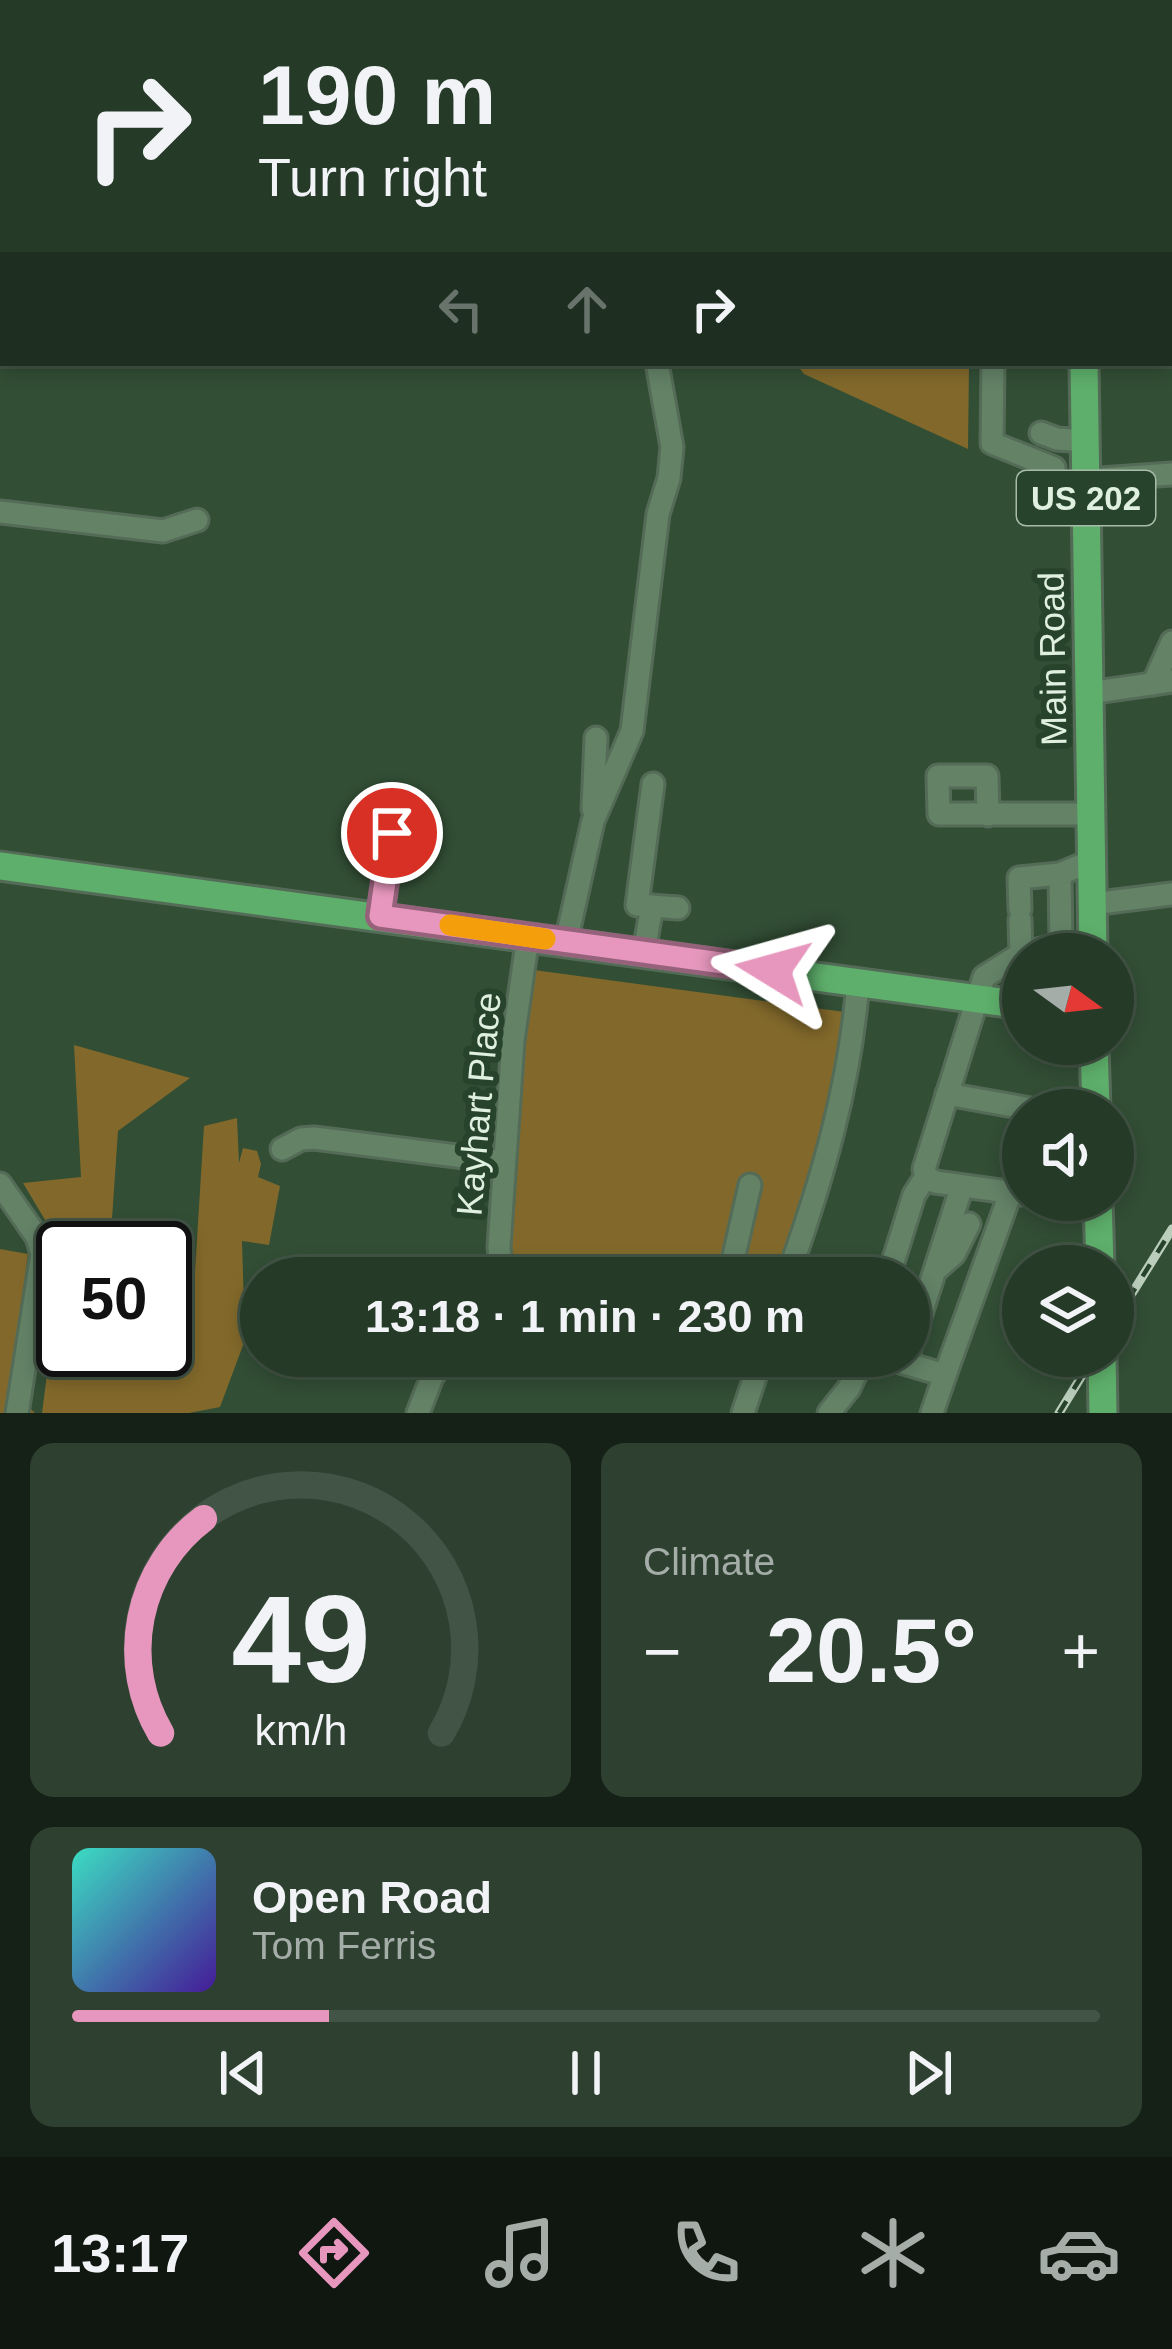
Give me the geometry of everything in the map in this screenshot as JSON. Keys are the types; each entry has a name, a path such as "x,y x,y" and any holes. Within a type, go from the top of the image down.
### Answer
{"main road":[{"name":"Main Road","path":"1082,366 1042,439 1086,480 1092,933"},
{"path":"0,868 1002,1002"},
{"path":"1102,1377 1103,1413"}],"street":[{"path":"593,821 632,731 658,514 669,478 670,429 658,366"},
{"path":"993,366 992,443 1042,439 1054,468"},
{"path":"1086,480 1172,474"},
{"path":"0,512 163,531 196,520"},
{"path":"1089,693 1163,682 1172,643"},
{"path":"566,941 593,821 596,738"},
{"path":"653,784 637,905 678,908"},
{"path":"988,815 1090,814"},
{"path":"380,916 392,833 420,837"},
{"path":"1020,933 1018,878 1060,874 1091,861"},
{"path":"1060,874 1061,933"},
{"path":"1091,904 1172,893"},
{"path":"644,952 652,906"},
{"name":"Kayhart Place","path":"500,1257 513,1041 528,936"},
{"path":"895,1257 914,1195 926,1176 926,1159 984,977 1002,965"},
{"path":"795,1257 837,1125 858,982"},
{"path":"947,1094 1002,1104"},
{"path":"282,1149 314,1138 504,1162"},
{"path":"926,1176 970,1203 1002,1197"},
{"path":"0,1184 37,1237 42,1254 17,1413"},
{"path":"734,1257 750,1185"},
{"path":"933,1274 954,1254 970,1203"},
{"path":"930,1284 970,1203"},
{"path":"932,1413 1005,1221"},
{"path":"930,1368 945,1375"},
{"path":"418,1413 431,1377"},
{"path":"743,1413 755,1377"},
{"path":"829,1413 854,1377"}],"shaded area":[{"path":"798,366 969,366 968,449 804,374"},
{"path":"519,968 852,1013 786,1257 509,1257 510,1056"},
{"path":"74,1045 190,1078 118,1131 112,1221 46,1221 23,1183 81,1177"},
{"path":"237,1118 239,1163 243,1148 257,1151 258,1177 280,1186 269,1245 242,1241 240,1353 220,1407 189,1413 42,1413 47,1377 192,1377 204,1126"},
{"path":"0,1249 28,1254 10,1389 35,1413 0,1413"}],"railway":[{"path":"1134,1290 1172,1229"},
{"path":"1059,1413 1081,1377"}],"slow traffic":[{"path":"450,925 545,939"}],"route":[{"path":"392,833 380,916 773,970"}]}
